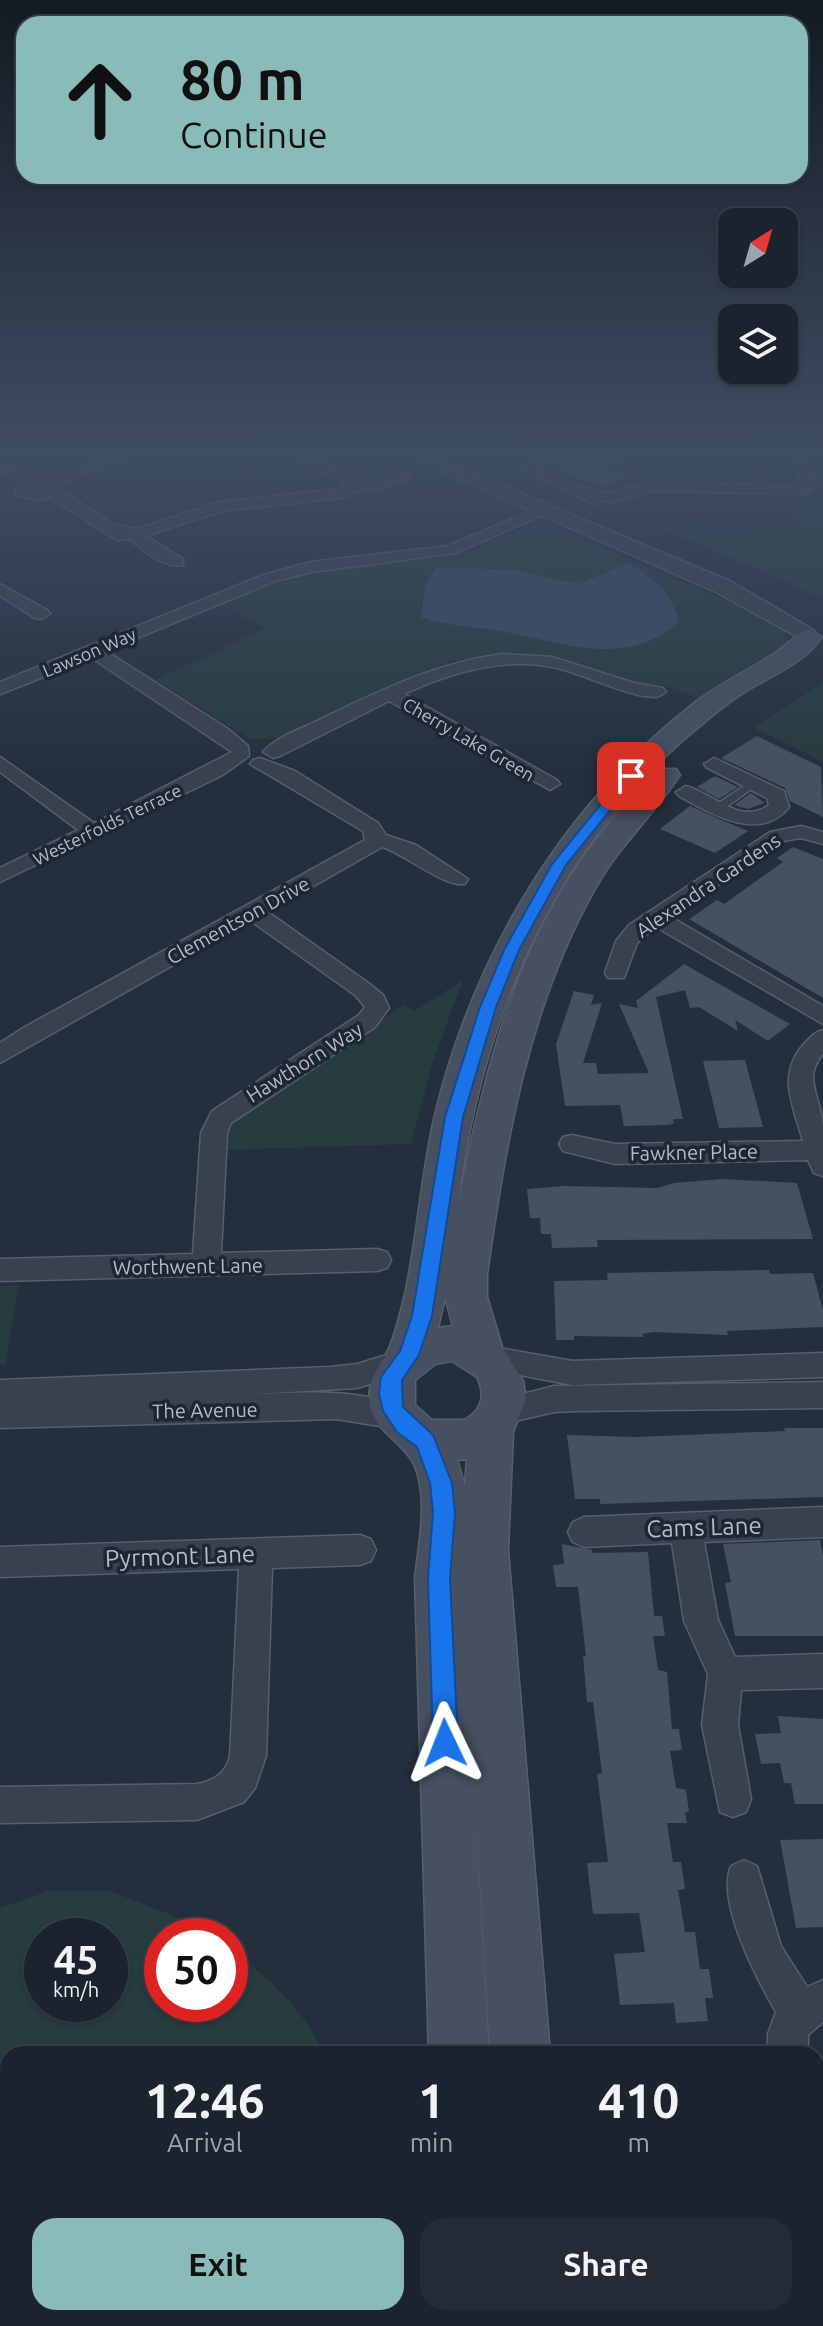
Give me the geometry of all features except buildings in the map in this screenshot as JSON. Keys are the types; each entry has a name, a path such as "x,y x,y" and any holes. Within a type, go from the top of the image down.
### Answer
{"main road":[{"path":"519,2046 484,1550 496,1419 504,1383 485,1355 466,1297 491,1120 519,1021 555,932 597,860 633,812 686,754 771,687 814,633"},
{"path":"459,2046 439,1578 444,1513 435,1461 425,1441 394,1411 389,1394 392,1377 404,1359 429,1284 445,1159 463,1077 488,1007 533,907 587,826 646,761 709,705 746,678 789,657 814,633"},
{"path":"404,1359 437,1344 468,1346 485,1355"},
{"path":"410,1429 446,1442 478,1435 496,1419"}],"street":[{"path":"170,558 177,562"},
{"name":"Lawson Way","path":"0,689 291,571 393,558"},
{"path":"654,558 737,593 814,633"},
{"path":"685,558 723,570 814,633"},
{"path":"0,589 41,614"},
{"path":"92,650 371,827 377,839 409,849 457,879"},
{"name":"Westerfolds Terrace","path":"0,876 214,772 442,669 513,659 561,664 639,691 657,692"},
{"name":"Cherry Lake Green","path":"389,693 550,784"},
{"path":"0,763 92,831"},
{"path":"686,792 747,820 770,815 779,807 777,795 714,764"},
{"path":"770,815 788,832"},
{"name":"Alexandra Gardens","path":"616,973 627,941 656,918 788,832 823,838"},
{"name":"Clementson Drive","path":"0,1055 31,1034 366,849 377,839"},
{"name":"Hawthorn Way","path":"206,1266 214,1133 221,1117 367,1021 377,1008 375,1000 363,990 253,912"},
{"path":"656,918 823,1016"},
{"path":"820,1158 799,1083 801,1063 823,1038"},
{"name":"Fawkner Place","path":"572,1144 615,1154 820,1158"},
{"name":"Worthwent Lane","path":"0,1270 377,1260"},
{"path":"485,1355 572,1373 823,1365"},
{"name":"The Avenue","path":"0,1393 330,1379 357,1376 404,1359"},
{"path":"496,1419 554,1399 823,1395"},
{"name":"The Avenue","path":"0,1415 336,1406 386,1414 410,1429"},
{"name":"Cams Lane","path":"584,1532 823,1522"},
{"path":"685,1527 701,1621 725,1674 720,1725 733,1799"},
{"name":"Pyrmont Lane","path":"0,1562 360,1550"},
{"path":"0,1805 197,1802 220,1799 235,1786 245,1772 248,1756 256,1553"},
{"path":"725,1674 823,1671"},
{"path":"744,1879 764,1954 811,2006 786,2038 787,2046"}],"lane":[{"path":"718,808 753,783"}],"green space":[{"path":"417,558 624,558 786,626 788,649 750,667 704,700 667,686 631,683 567,660 508,654 450,661 283,738 250,739 156,680 266,628 219,604 290,576"},
{"path":"730,558 823,558 823,598"},
{"path":"823,683 823,762 753,728"},
{"path":"463,980 432,1064 411,1144 225,1150 229,1124 244,1107 404,1005 414,1011"},
{"path":"19,1285 5,1365 0,1365 0,1286"},
{"path":"48,1891 110,1891 179,1918 144,1918 144,2022 248,2022 248,1964 296,2009 320,2046 0,2046 0,1908"}],"water":[{"path":"627,564 660,587 672,603 679,622 658,637 636,645 613,649 566,645 421,617 425,587 436,567 515,570 578,584"}],"route":[{"path":"445,1743 439,1578 444,1513 441,1483 425,1441 405,1426 394,1411 389,1394 392,1377 408,1355 422,1316 445,1159 463,1077 488,1007 511,950 559,864 631,776"}]}
